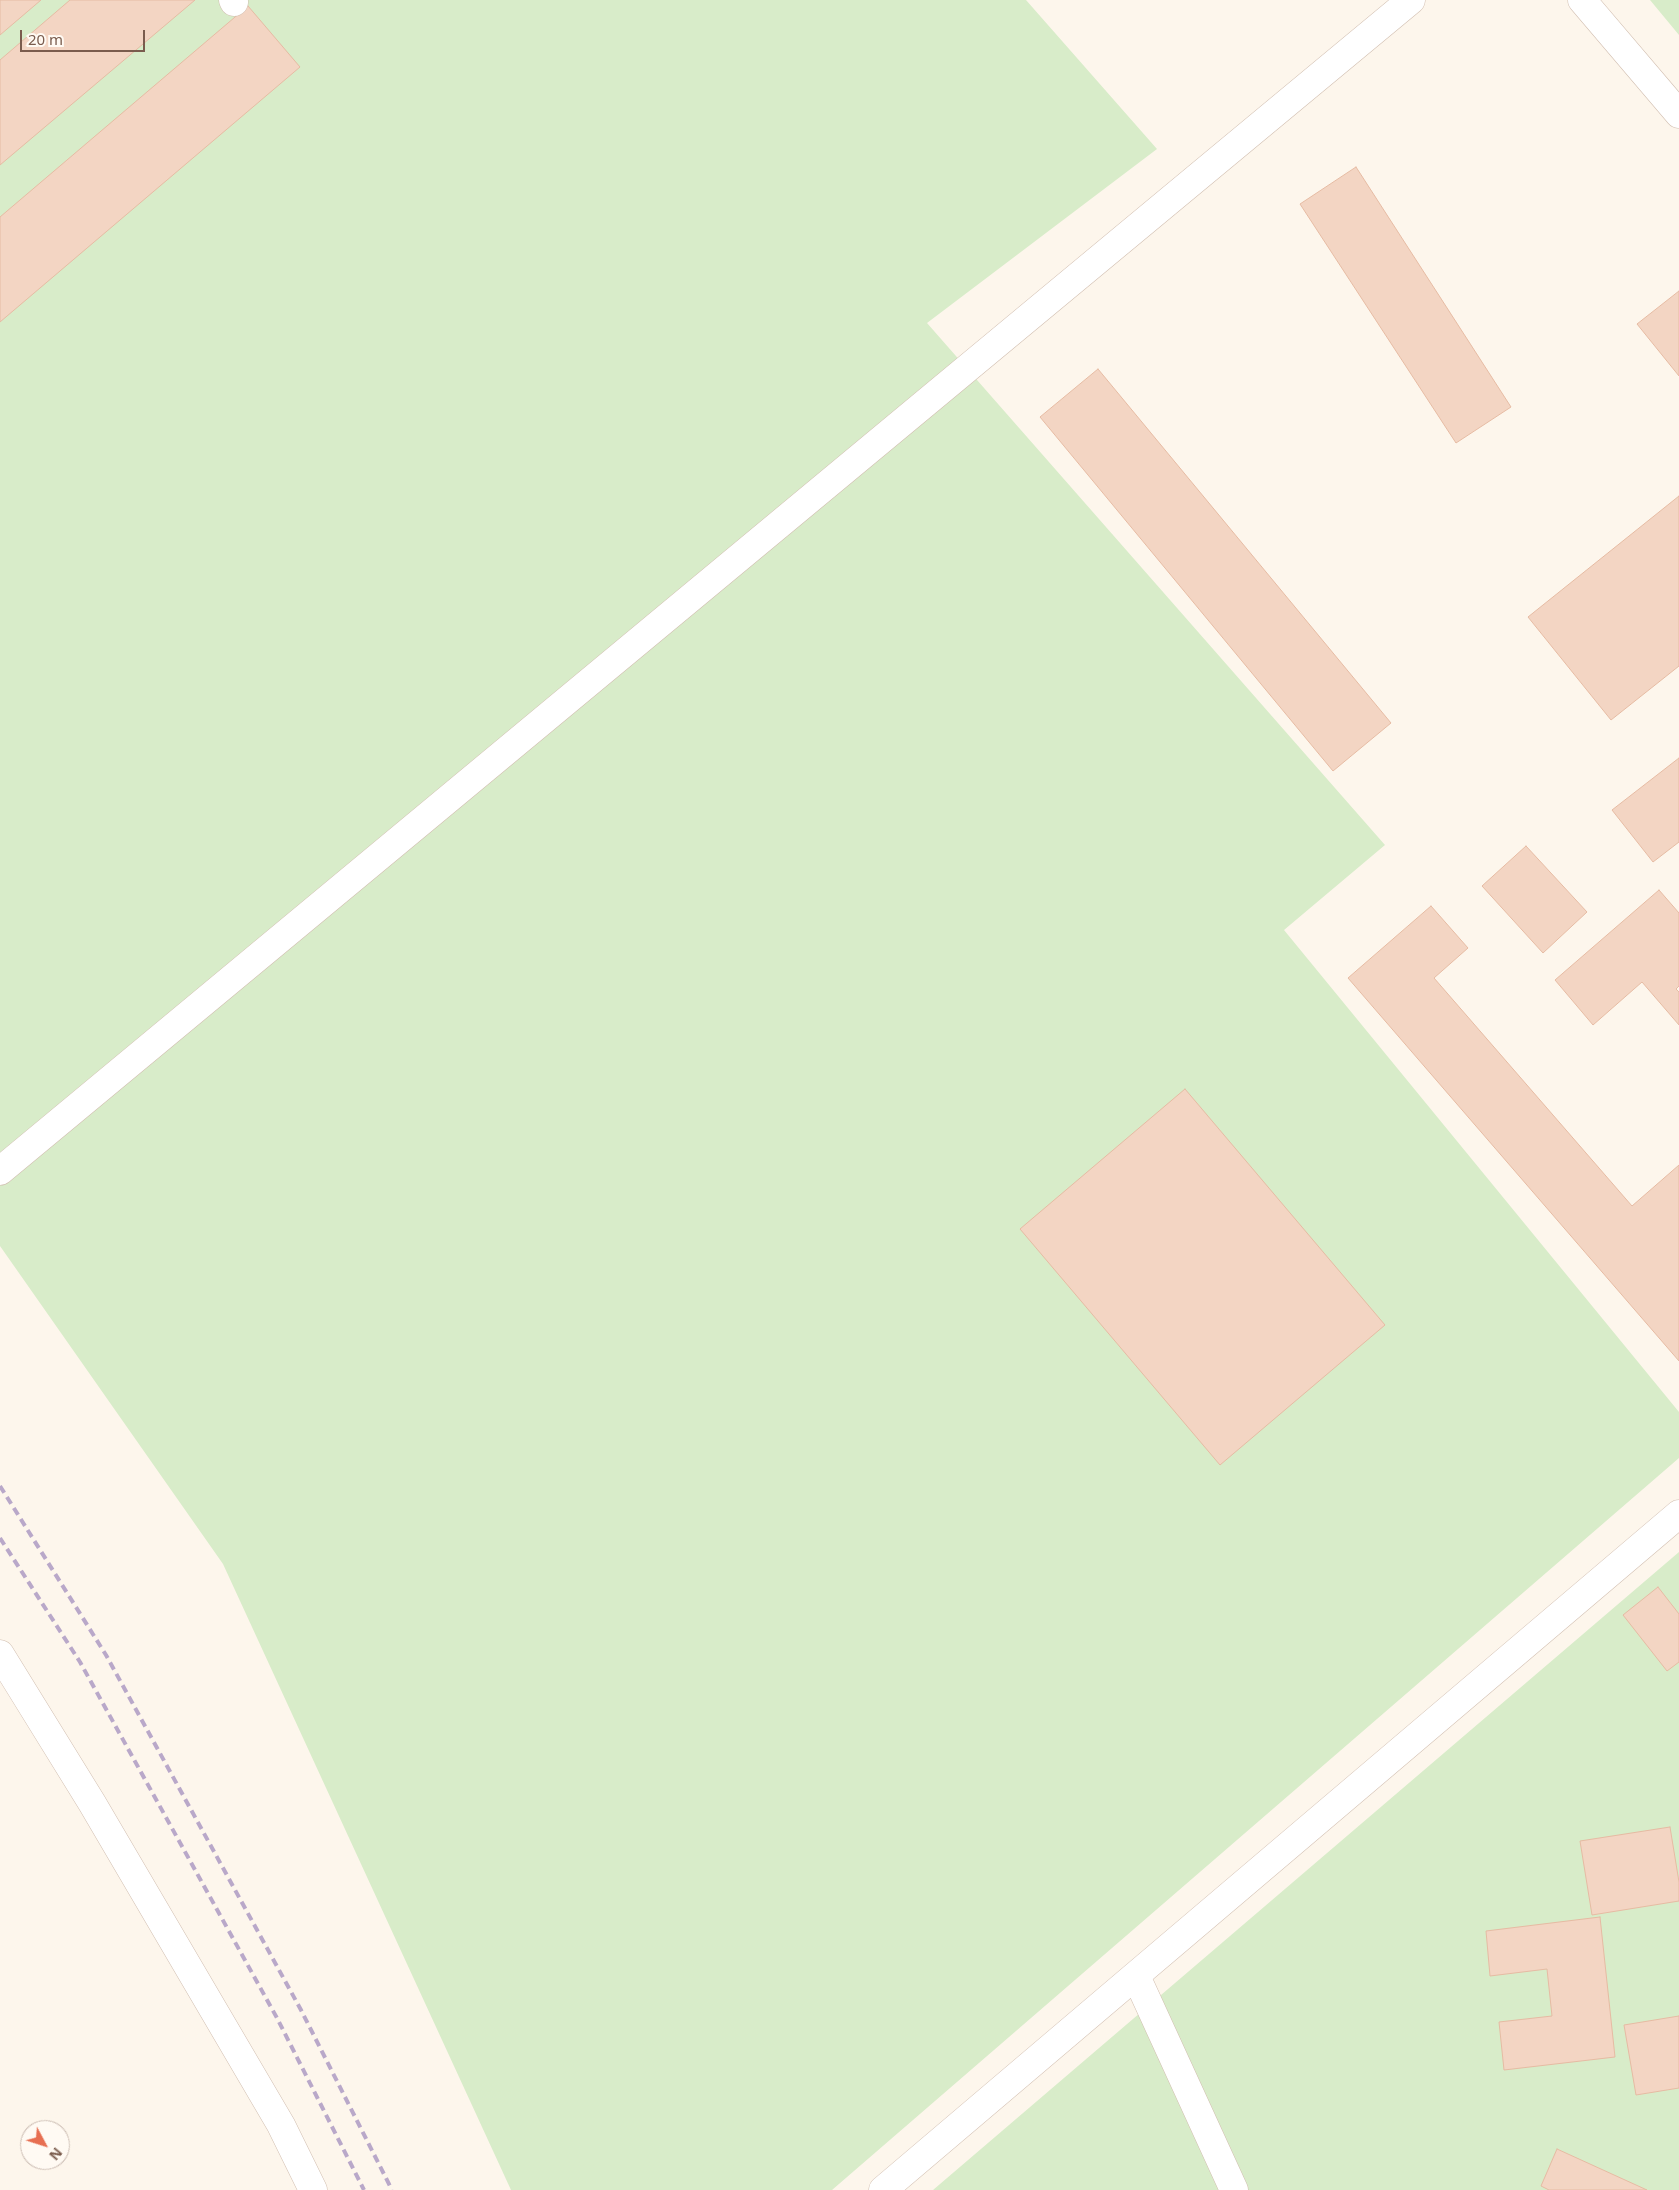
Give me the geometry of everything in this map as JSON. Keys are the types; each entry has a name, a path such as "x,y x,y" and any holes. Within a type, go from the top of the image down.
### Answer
{"street":[{"path":"0,1171 1411,0"},
{"path":"1582,0 1679,114"},
{"path":"883,2190 1679,1514"},
{"path":"0,1654 92,1803 281,2125 313,2190"},
{"path":"1136,1976 1234,2190"}],"green space":[{"path":"0,0 1026,0 1157,149 927,323 1385,845 1284,930 1679,1412 1679,1458 832,2190 511,2190 223,1564 0,1246"},
{"path":"1650,0 1679,0 1679,35"},
{"path":"1679,1552 1679,2190 933,2190"}],"building":[{"path":"0,0 41,0 0,35"},
{"path":"70,0 195,0 0,165 0,60"},
{"path":"248,6 300,67 0,322 0,217"},
{"path":"1356,167 1511,407 1456,443 1300,204"},
{"path":"1679,291 1679,376 1637,324"},
{"path":"1098,369 1391,723 1333,771 1040,417"},
{"path":"1679,496 1679,666 1611,720 1528,617"},
{"path":"1679,758 1679,842 1653,862 1612,810"},
{"path":"1526,846 1587,912 1543,953 1482,886"},
{"path":"1659,890 1679,913 1679,986 1676,989 1679,992 1679,1025 1642,982 1593,1025 1555,980"},
{"path":"1431,906 1468,948 1434,978 1632,1206 1679,1165 1679,1361 1348,978"},
{"path":"1185,1089 1385,1325 1220,1465 1020,1229"},
{"path":"1658,1587 1679,1614 1679,1662 1667,1671 1623,1615"},
{"path":"1670,1827 1679,1882 1679,1901 1592,1915 1580,1841"},
{"path":"1600,1917 1615,2057 1504,2070 1499,2022 1552,2016 1547,1969 1490,1976 1486,1931"},
{"path":"1679,2016 1679,2088 1636,2095 1624,2025"},
{"path":"1557,2149 1647,2190 1549,2190 1541,2186"}],"railway":[{"path":"0,1486 106,1655 301,2010 392,2190"},
{"path":"0,1538 80,1662 277,2018 364,2190"}]}
